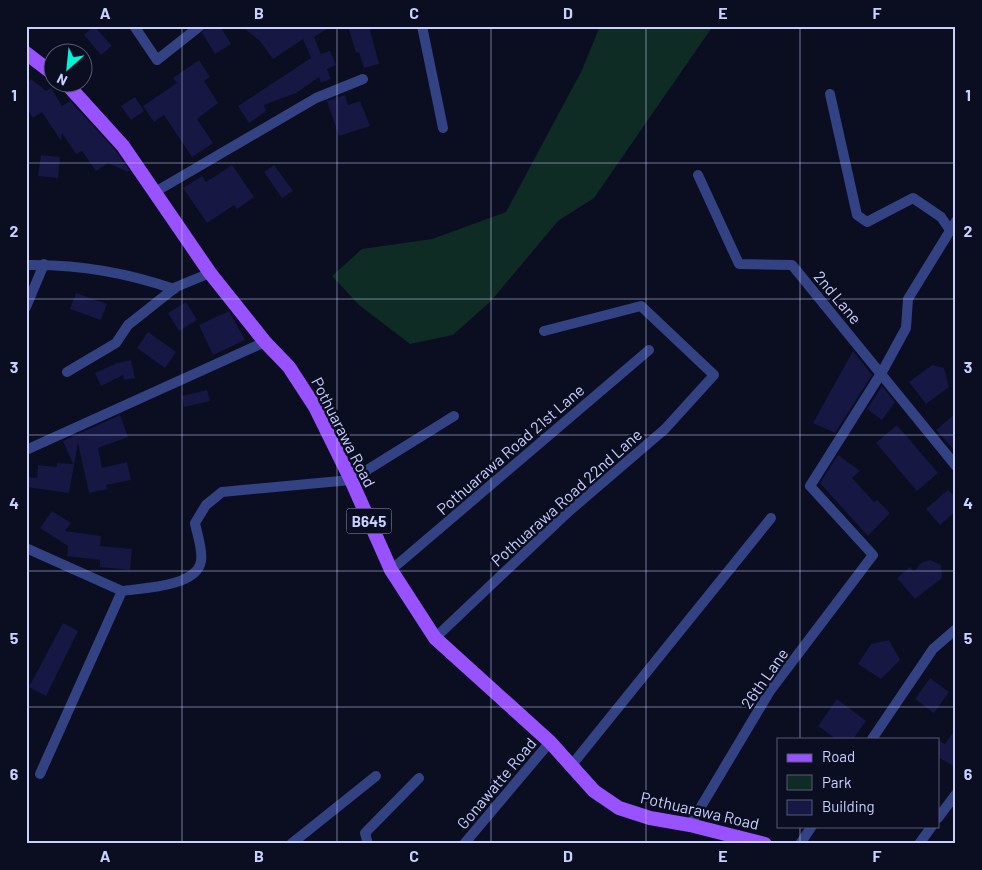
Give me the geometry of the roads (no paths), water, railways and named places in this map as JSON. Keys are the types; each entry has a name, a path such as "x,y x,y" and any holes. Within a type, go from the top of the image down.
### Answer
{"main road":[{"path":"26,53 42,65"},
{"name":"Pothuarawa Road","path":"74,92 123,146 210,274 265,342 289,367 315,407 351,480 391,570 435,638 550,742 594,791 619,808 650,818 690,825 765,844"}],"street":[{"path":"134,26 157,60 200,26"},
{"path":"422,26 443,128"},
{"path":"155,192 316,98 363,79"},
{"path":"830,94 858,214 867,222 913,198 953,226 908,299 906,328 882,372"},
{"name":"2nd Lane","path":"698,175 740,264 792,265 882,372 956,466"},
{"path":"26,265 44,264 136,276 174,289"},
{"path":"26,307 44,264"},
{"path":"67,372 116,343 128,325 174,289 210,274"},
{"name":"Pothuarawa Road 22nd Lane","path":"435,638 567,513 665,429 714,375 640,306 544,331"},
{"path":"26,450 265,342"},
{"name":"Pothuarawa Road 21st Lane","path":"391,570 649,350"},
{"name":"26th Lane","path":"690,825 770,691 873,555 810,486 882,372"},
{"path":"26,548 122,591 182,582 193,575 201,562 195,523 206,505 222,492 351,480 454,416"},
{"path":"571,766 771,518"},
{"path":"40,774 122,591"},
{"path":"873,738 934,648 956,629"},
{"name":"Gonawatte Road","path":"464,844 550,742"},
{"path":"292,844 376,776"},
{"path":"368,844 365,833 419,778"},
{"path":"940,815 956,794"},
{"path":"800,844 811,828"},
{"path":"919,844 931,828"}]}
